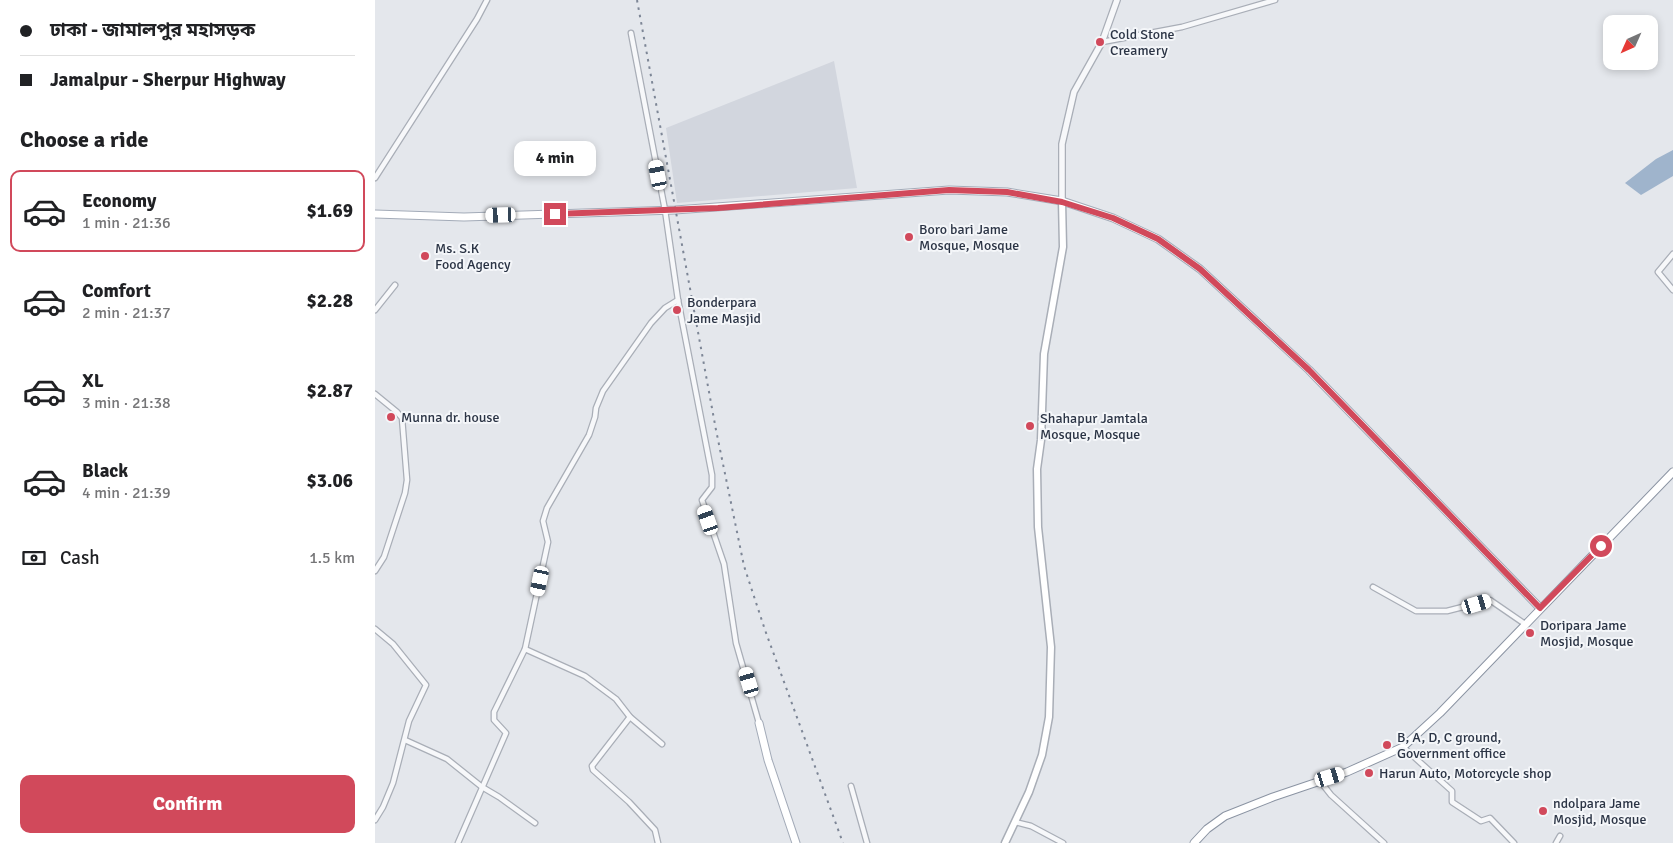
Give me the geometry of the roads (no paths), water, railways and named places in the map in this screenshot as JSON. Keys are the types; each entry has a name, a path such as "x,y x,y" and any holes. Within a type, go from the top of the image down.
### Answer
{"main road":[{"path":"375,214 464,217 665,210 949,190 1007,192 1062,202 1113,218 1158,239 1200,269 1309,370 1540,608"},
{"path":"1005,843 1029,792 1042,755 1049,716 1051,647 1038,527 1037,469 1041,440 1044,354 1063,247 1062,202"},
{"path":"1194,843 1207,828 1225,816 1347,772 1403,747 1439,713 1673,472"},
{"path":"759,724 768,760 796,843"}],"street":[{"path":"375,178 477,19 487,0"},
{"path":"1062,202 1062,144 1074,92 1102,42 1117,0"},
{"path":"1102,42 1182,27 1275,0"},
{"path":"631,33 665,210 678,300 712,475 712,487 702,500 724,564 736,643 759,724"},
{"path":"1673,254 1658,272 1673,290"},
{"path":"375,310 395,286"},
{"path":"458,843 506,733 494,720 493,712 525,649 548,542 543,521 547,508 589,434 603,391 651,323 665,308 678,300"},
{"path":"375,394 402,418 407,480 405,493 384,557 375,571"},
{"path":"1373,587 1416,611 1447,612 1490,600 1525,624"},
{"path":"375,629 393,644 426,685 409,721 393,784 375,820"},
{"path":"525,649 585,676 616,699 630,716 662,744"},
{"path":"630,716 592,766 593,770 629,802 655,830 658,843"},
{"path":"405,740 447,759 482,787 535,823"},
{"path":"1403,747 1452,792 1451,802 1481,821 1490,818 1514,843"},
{"path":"1320,781 1331,795 1384,843"},
{"path":"851,786 867,843"},
{"path":"1015,822 1031,826 1063,843"},
{"path":"1556,843 1560,836"}],"water":[{"path":"1673,150 1673,176 1641,195 1625,183 1656,159"}],"railway":[{"path":"637,0 716,430 744,566 765,630 843,843"}],"place":[{"name":"Cold Stone Creamery","path":"1100,42"},
{"name":"Boro bari Jame Mosque, Mosque","path":"909,237"},
{"name":"Ms. S.K Food Agency","path":"425,256"},
{"name":"Bonderpara Jame Masjid","path":"677,310"},
{"name":"Munna dr. house","path":"391,417"},
{"name":"Shahapur Jamtala Mosque, Mosque","path":"1030,426"},
{"name":"Doripara Jame Mosjid, Mosque","path":"1530,633"},
{"name":"B, A, D, C ground, Government office","path":"1387,745"},
{"name":"Harun Auto, Motorcycle shop","path":"1369,773"},
{"name":"ndolpara Jame Mosjid, Mosque","path":"1543,811"}]}
